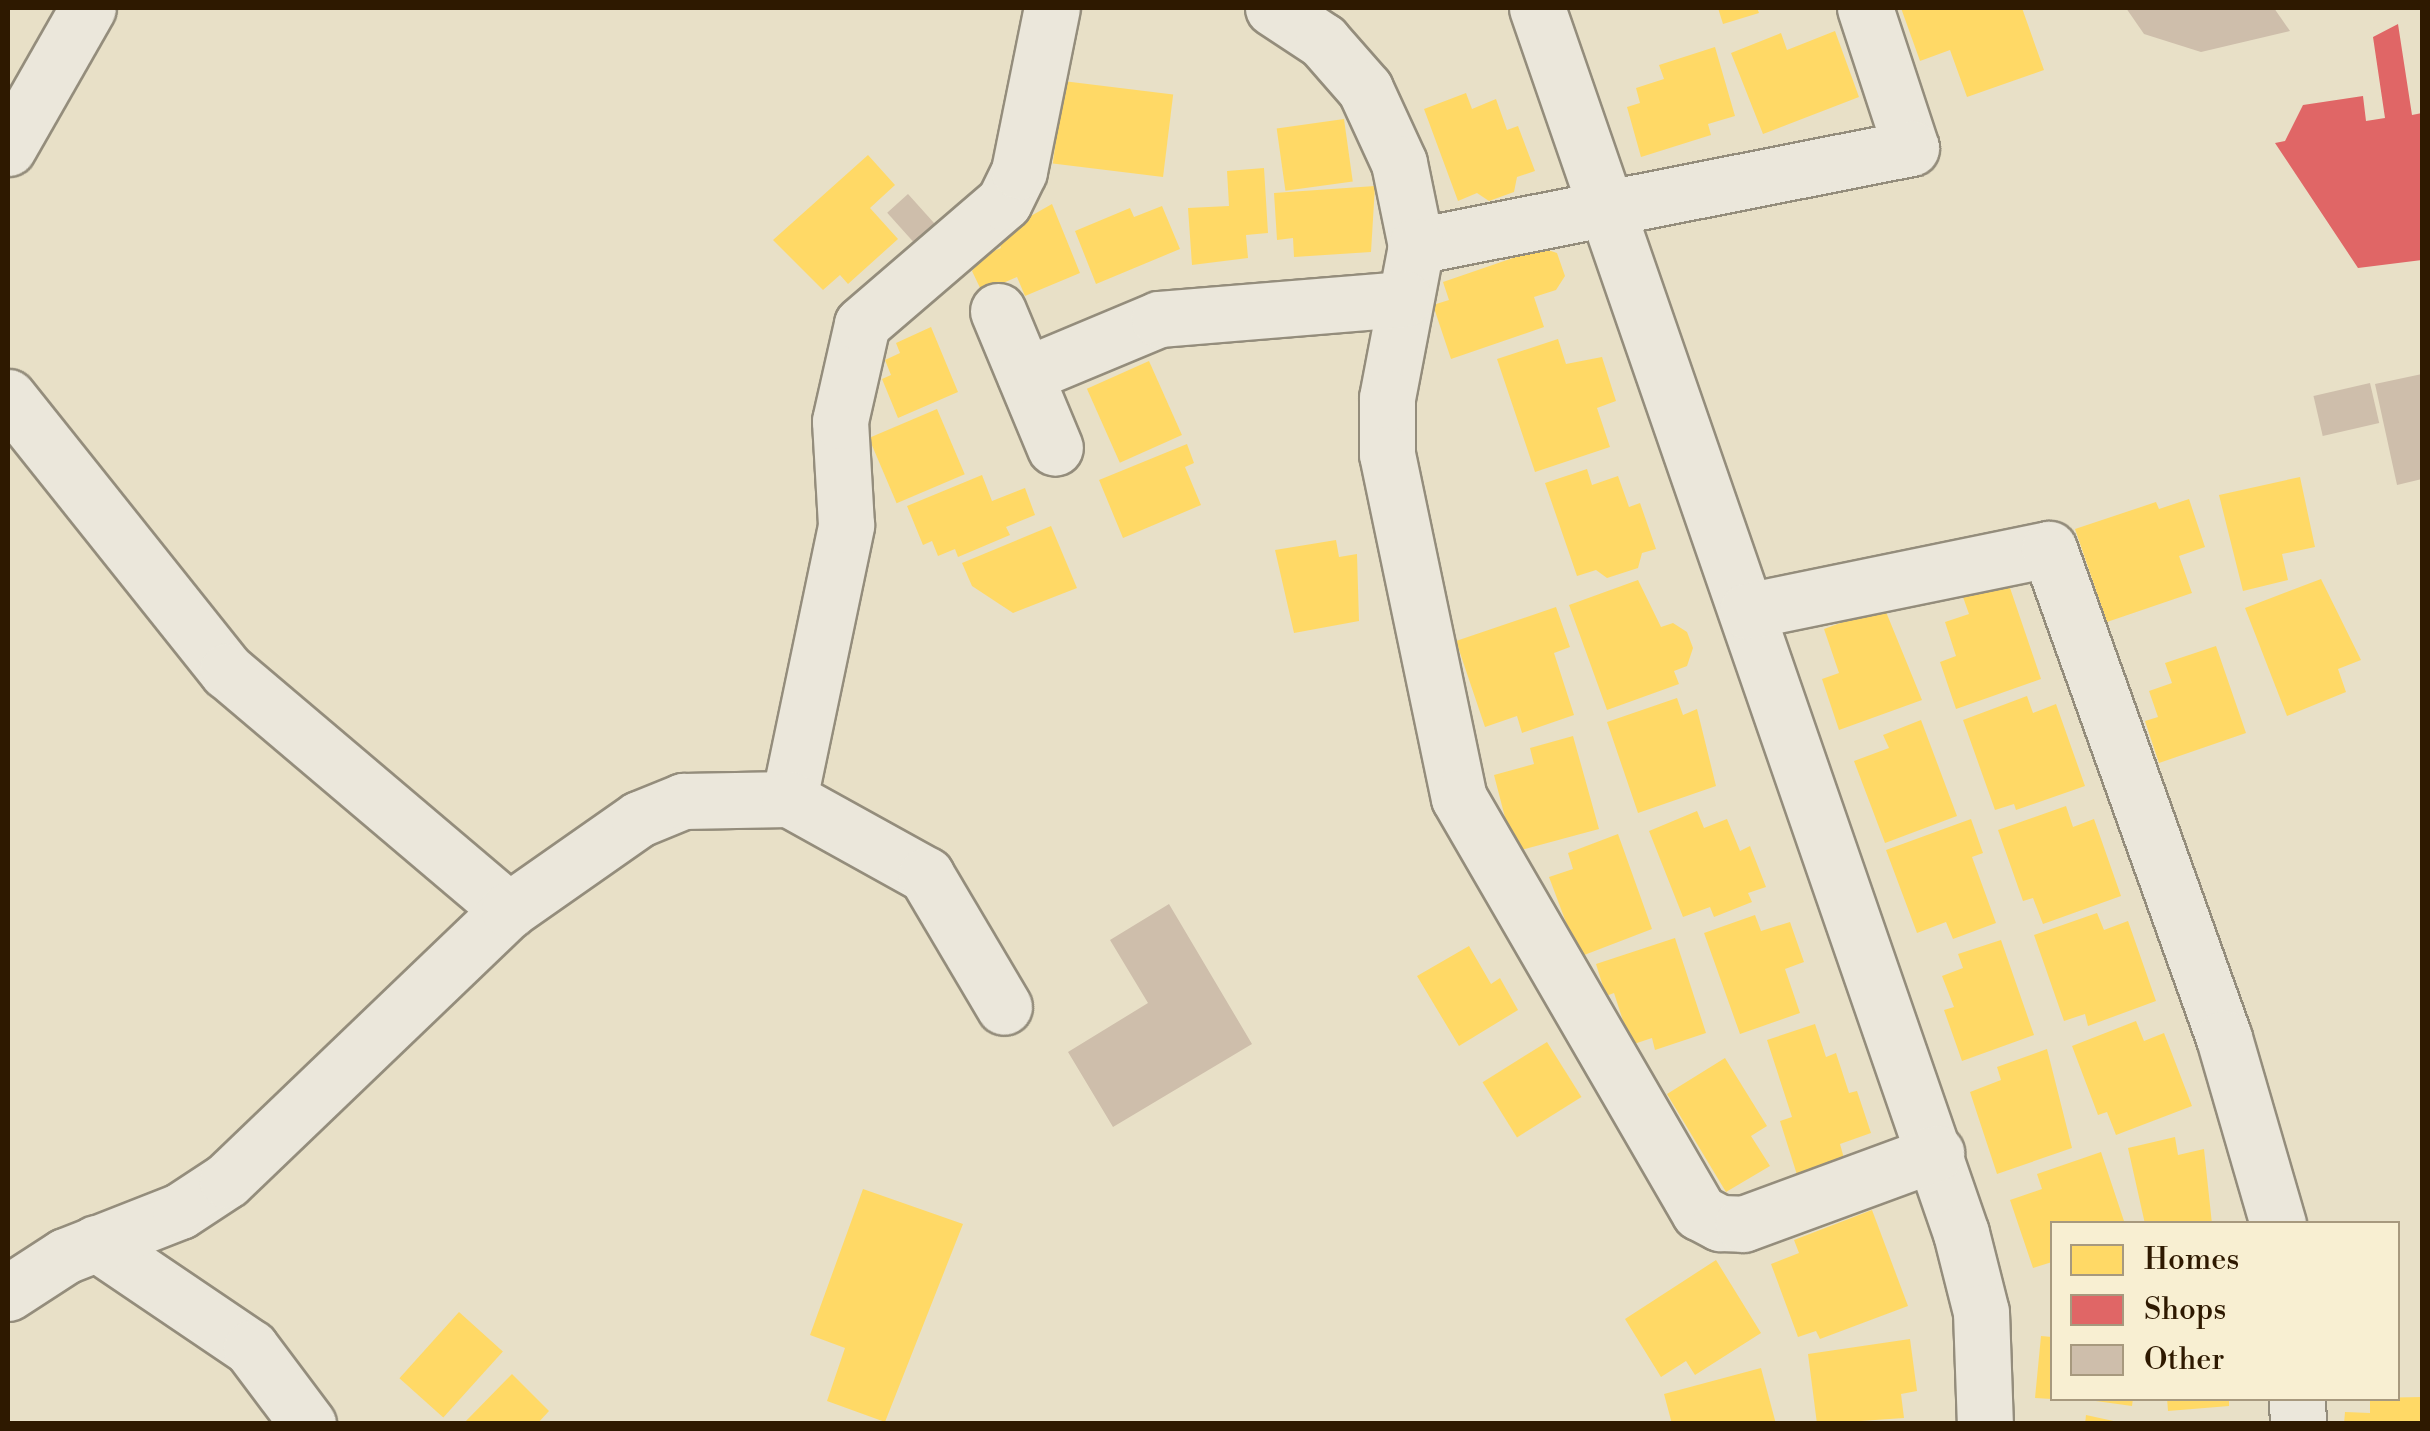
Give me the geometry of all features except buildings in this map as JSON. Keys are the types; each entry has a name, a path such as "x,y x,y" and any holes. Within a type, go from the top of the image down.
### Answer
{"street":[{"path":"8,148 88,8"},
{"path":"789,799 846,524 840,422 862,324 1004,202 1019,171 1052,8"},
{"path":"1273,8 1323,41 1372,100 1399,163 1416,246 1387,398 1386,454 1459,798 1699,1212 1720,1223 1743,1224 1936,1154"},
{"path":"1537,8 1936,1154 1981,1312 1985,1424"},
{"path":"1416,246 1911,148 1864,8"},
{"path":"1024,375 1159,319 1404,299"},
{"path":"998,310 1055,448"},
{"path":"8,397 227,672 509,910"},
{"path":"1747,611 2049,549 2224,1038 2277,1221"},
{"path":"8,1293 96,1244 180,1211 228,1180 509,910 639,819 683,801 789,799 926,874 1004,1007"},
{"path":"96,1244 251,1348 308,1424"}]}
